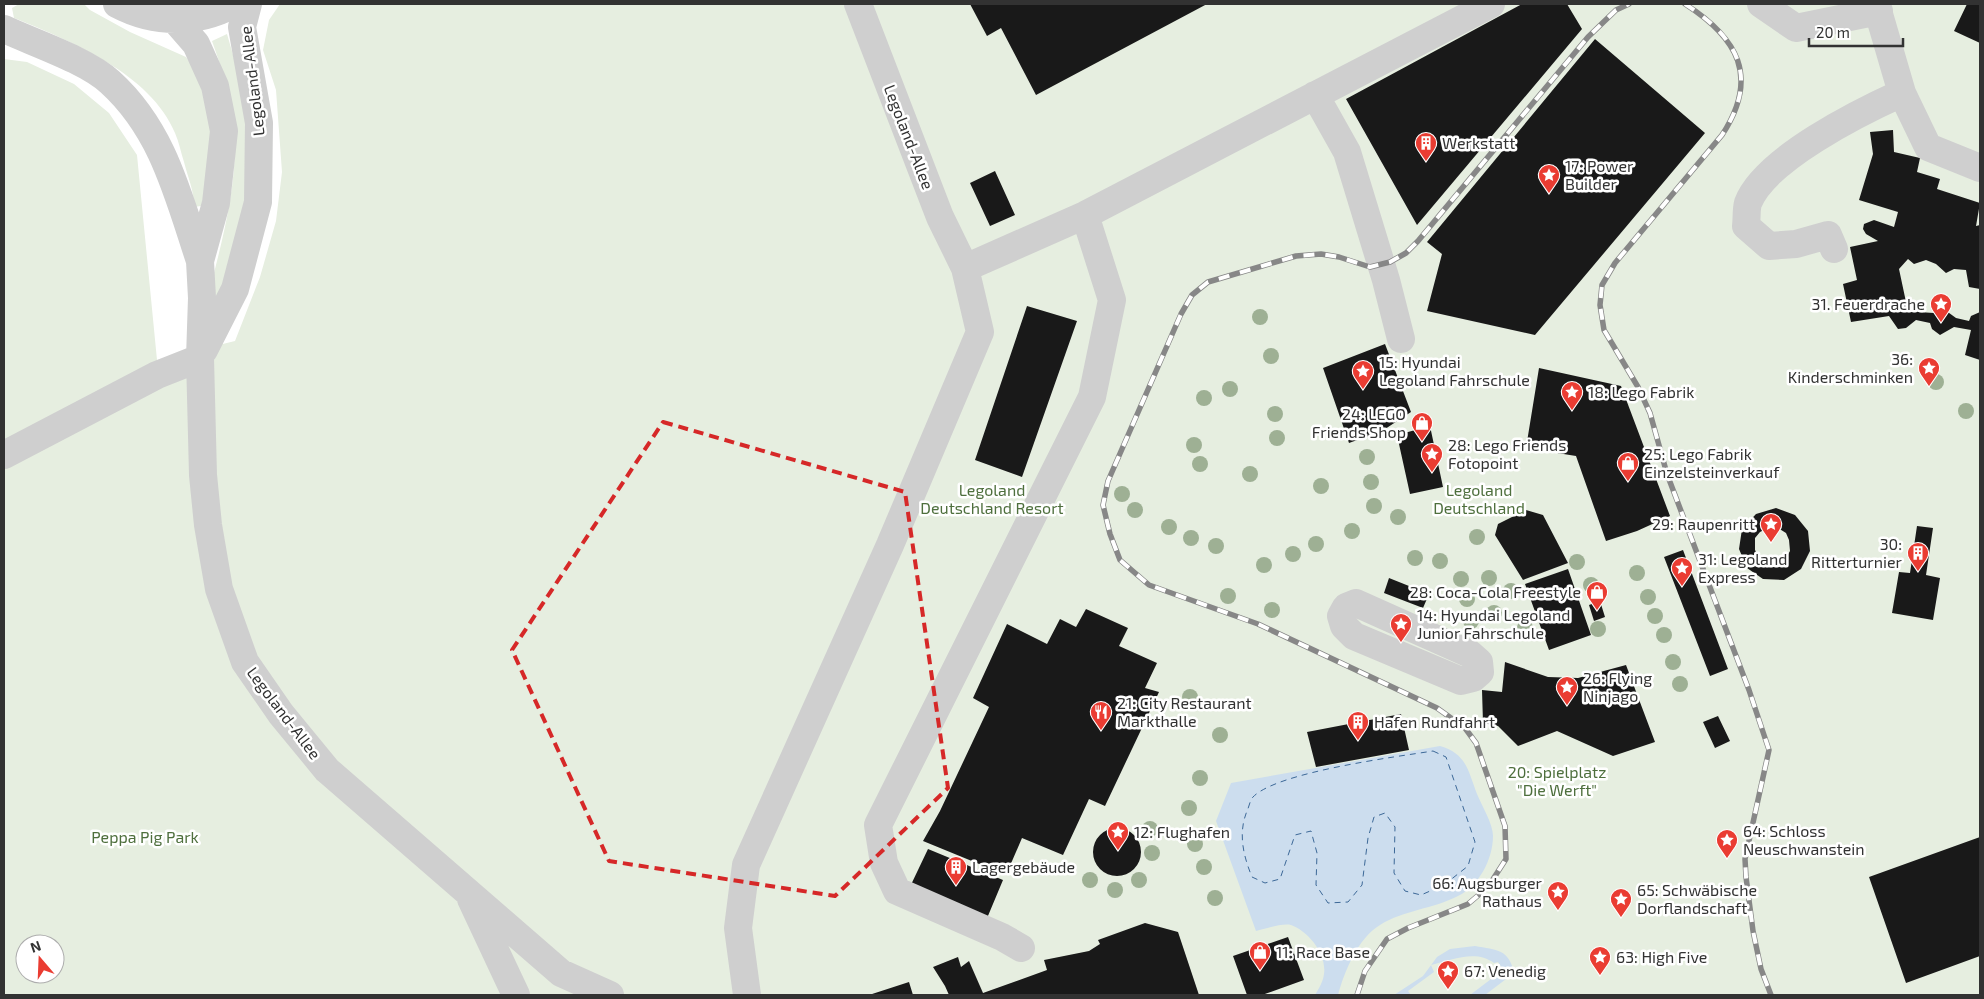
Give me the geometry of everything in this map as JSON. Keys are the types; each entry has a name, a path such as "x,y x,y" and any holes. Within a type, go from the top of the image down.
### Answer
{"street":[{"name":"Legoland-Allee","path":"117,4 136,14 176,21 214,14 234,4"},
{"name":"Legoland-Allee","path":"200,358 235,289 258,202 259,123 242,27 248,4"},
{"name":"Legoland-Allee","path":"747,995 738,928 746,865 890,545 980,332 966,268 940,217 858,4"},
{"path":"966,268 1085,215 1491,4"},
{"path":"1761,4 1796,28 1877,7 1902,94 1928,148 1980,168"},
{"name":"Legoland-Allee","path":"176,21 196,44 215,86 224,131 216,203 200,261 203,475 208,525 219,588 245,662 281,714 327,770 466,888 561,973 610,995"},
{"path":"4,29 78,63 109,81 140,115 156,139 171,174 200,261"},
{"path":"1834,249 1828,235 1796,244 1769,246 1746,226 1748,204 1765,178 1811,141 1860,112 1902,94"},
{"path":"1315,95 1347,152 1386,280 1401,339"},
{"path":"1021,948 1002,937 898,891 884,863 878,825 1092,397 1112,300 1085,215"},
{"path":"4,455 157,375 200,358"},
{"path":"466,888 516,995"}],"highlighted area":[{"path":"663,422 905,492 948,788 835,896 609,861 512,650"}],"green space":[{"path":"19,4 84,4 90,10 130,32 186,57 199,76 213,142 208,205 194,207 192,190 175,133 163,112 147,93 128,76 83,48 14,18 12,8"},
{"name":"Legoland Deutschland Resort","path":"280,4 1980,4 1980,995 4,995 4,59 27,62 74,84 109,113 137,155 157,360 235,341 260,277 276,221 282,172 276,90 263,50 269,20"},
{"path":"227,34 247,103 251,180 219,301 210,298 210,288 229,206 235,143 231,101 212,41"}],"water":[{"path":"1440,746 1456,754 1465,764 1491,826 1492,845 1483,871 1472,886 1458,896 1399,916 1380,925 1365,938 1353,956 1338,995 1315,995 1323,980 1324,966 1319,951 1310,938 1304,932 1291,925 1278,925 1256,931 1216,821 1231,783"},
{"path":"1475,946 1501,952 1509,959 1514,973 1485,995 1470,995 1503,970 1498,962 1494,963 1487,959 1471,956 1455,958 1431,965 1437,957 1450,949"},
{"path":"1431,965 1434,972 1408,991 1411,995 1394,995 1423,976"}],"building":[{"path":"970,4 1207,4 1036,95 1001,28 987,36"},
{"name":"Werkstatt","path":"1522,4 1567,4 1582,29 1417,225 1346,99"},
{"path":"1967,4 1980,4 1980,43 1954,31"},
{"path":"1595,39 1705,133 1535,335 1427,311 1442,254 1427,242"},
{"path":"1893,130 1894,152 1920,158 1917,172 1940,179 1937,189 1980,203 1976,226 1980,225 1980,289 1969,287 1966,270 1954,269 1946,273 1936,264 1926,260 1914,264 1908,259 1899,269 1906,302 1910,303 1918,312 1934,313 1945,310 1956,318 1969,321 1971,316 1980,312 1980,360 1965,355 1971,330 1954,327 1940,335 1932,329 1930,323 1916,320 1906,328 1898,329 1889,316 1851,322 1843,284 1857,280 1850,247 1878,241 1866,234 1863,229 1864,224 1874,220 1894,227 1898,212 1859,200 1873,154 1870,132"},
{"path":"995,171 1015,215 990,226 970,183"},
{"path":"1027,306 1077,321 1022,477 975,460"},
{"path":"1385,344 1411,412 1382,431 1349,443 1323,368"},
{"path":"1539,368 1621,386 1670,516 1637,531 1606,541 1576,456 1526,448"},
{"path":"1430,426 1443,487 1410,494 1397,435"},
{"path":"1776,508 1795,515 1808,531 1810,551 1801,569 1784,580 1763,579 1747,568 1739,549 1742,529 1756,514","holes":["1768,528 1778,528 1786,533 1790,551 1785,560 1777,564 1768,564 1760,559 1755,550 1755,538 1760,532"]},
{"path":"1526,510 1543,515 1568,563 1523,580 1495,535 1498,524"},
{"name":"30: Ritterturnier","path":"1917,526 1933,528 1926,575 1940,578 1933,620 1892,613 1899,572 1910,573"},
{"path":"1683,550 1728,669 1710,676 1664,557"},
{"path":"1568,569 1591,635 1549,650 1525,584"},
{"path":"1389,578 1429,594 1423,608 1384,593"},
{"name":"28: Coca-Cola Freestyle","path":"1600,601 1605,617 1594,621 1589,605"},
{"path":"1086,609 1128,628 1119,646 1157,663 1145,688 1159,692 1105,806 1089,799 1063,855 1022,838 1006,875 923,841 940,811 989,707 973,698 1007,624 1047,644 1060,619 1076,627"},
{"path":"1505,662 1548,677 1578,678 1626,665 1655,742 1613,756 1557,731 1518,746 1498,726 1483,723 1482,690 1502,692"},
{"name":"Hafen Rundfahrt","path":"1401,714 1409,750 1316,767 1307,732"},
{"path":"1718,716 1730,741 1715,748 1703,722"},
{"path":"1117,828 1126,830 1134,835 1139,843 1141,852 1139,861 1134,869 1126,874 1117,876 1108,874 1100,869 1095,861 1093,852 1095,843 1100,835 1108,830"},
{"path":"1980,837 1980,956 1906,983 1869,877"},
{"name":"Lagergebäude","path":"928,849 1003,880 985,923 908,891"},
{"path":"1145,923 1178,932 1199,995 949,995 933,967 958,957 961,967 969,961 983,993 1047,970 1044,960 1089,951 1100,944 1098,940"},
{"path":"1288,937 1304,980 1262,995 1247,995 1233,956"},
{"path":"909,982 913,995 869,995"}],"ferry route":[{"path":"1433,751 1446,757 1475,842 1468,866 1444,885 1421,895 1405,891 1394,873 1395,827 1385,813 1374,817 1368,838 1362,885 1348,902 1328,903 1316,885 1317,853 1311,831 1295,835 1280,879 1265,883 1252,877 1244,852 1242,836 1244,819 1253,797 1266,788 1310,773 1433,751"}],"railway":[{"path":"1357,995 1365,971 1387,939 1408,928 1468,904 1488,887 1506,859 1505,826 1476,743 1465,728 1437,708 1258,624 1149,585 1120,560 1110,534 1103,505 1108,481 1181,314 1192,295 1208,282 1296,256 1321,254 1339,257 1370,267 1390,262 1406,253 1588,37 1616,10 1629,4"},
{"path":"1685,4 1703,17 1730,45 1738,60 1741,77 1740,95 1722,135 1615,263 1602,285 1600,305 1604,330 1638,387 1650,413 1667,474 1749,690 1769,750 1745,859 1753,931 1761,969 1771,995"}],"place":[{"name":"Werkstatt","path":"1426,162"},
{"name":"17: Power Builder","path":"1549,194"},
{"name":"31. Feuerdrache","path":"1941,323"},
{"name":"36: Kinderschminken","path":"1929,387"},
{"name":"15: Hyundai Legoland Fahrschule","path":"1363,390"},
{"name":"18: Lego Fabrik","path":"1572,411"},
{"name":"24: LEGO Friends Shop","path":"1422,442"},
{"name":"28: Lego Friends Fotopoint","path":"1432,473"},
{"name":"25: Lego Fabrik Einzelsteinverkauf","path":"1628,482"},
{"name":"29: Raupenritt","path":"1771,543"},
{"name":"30: Ritterturnier","path":"1918,572"},
{"name":"31: Legoland Express","path":"1682,587"},
{"name":"28: Coca-Cola Freestyle","path":"1597,611"},
{"name":"14: Hyundai Legoland Junior Fahrschule","path":"1401,643"},
{"name":"26: Flying Ninjago","path":"1567,706"},
{"name":"21: City Restaurant Markthalle","path":"1101,731"},
{"name":"Hafen Rundfahrt","path":"1358,741"},
{"name":"12: Flughafen","path":"1118,851"},
{"name":"64: Schloss Neuschwanstein","path":"1727,859"},
{"name":"Lagergebäude","path":"956,886"},
{"name":"66: Augsburger Rathaus","path":"1558,911"},
{"name":"65: Schwäbische Dorflandschaft","path":"1621,918"},
{"name":"11: Race Base","path":"1260,971"},
{"name":"63: High Five","path":"1600,976"},
{"name":"67: Venedig","path":"1448,990"}],"park label":[{"name":"Legoland Deutschland","path":"1479,499"},
{"name":"20: Spielplatz \"Die Werft\"","path":"1557,781"},
{"name":"Peppa Pig Park","path":"145,837"}]}
